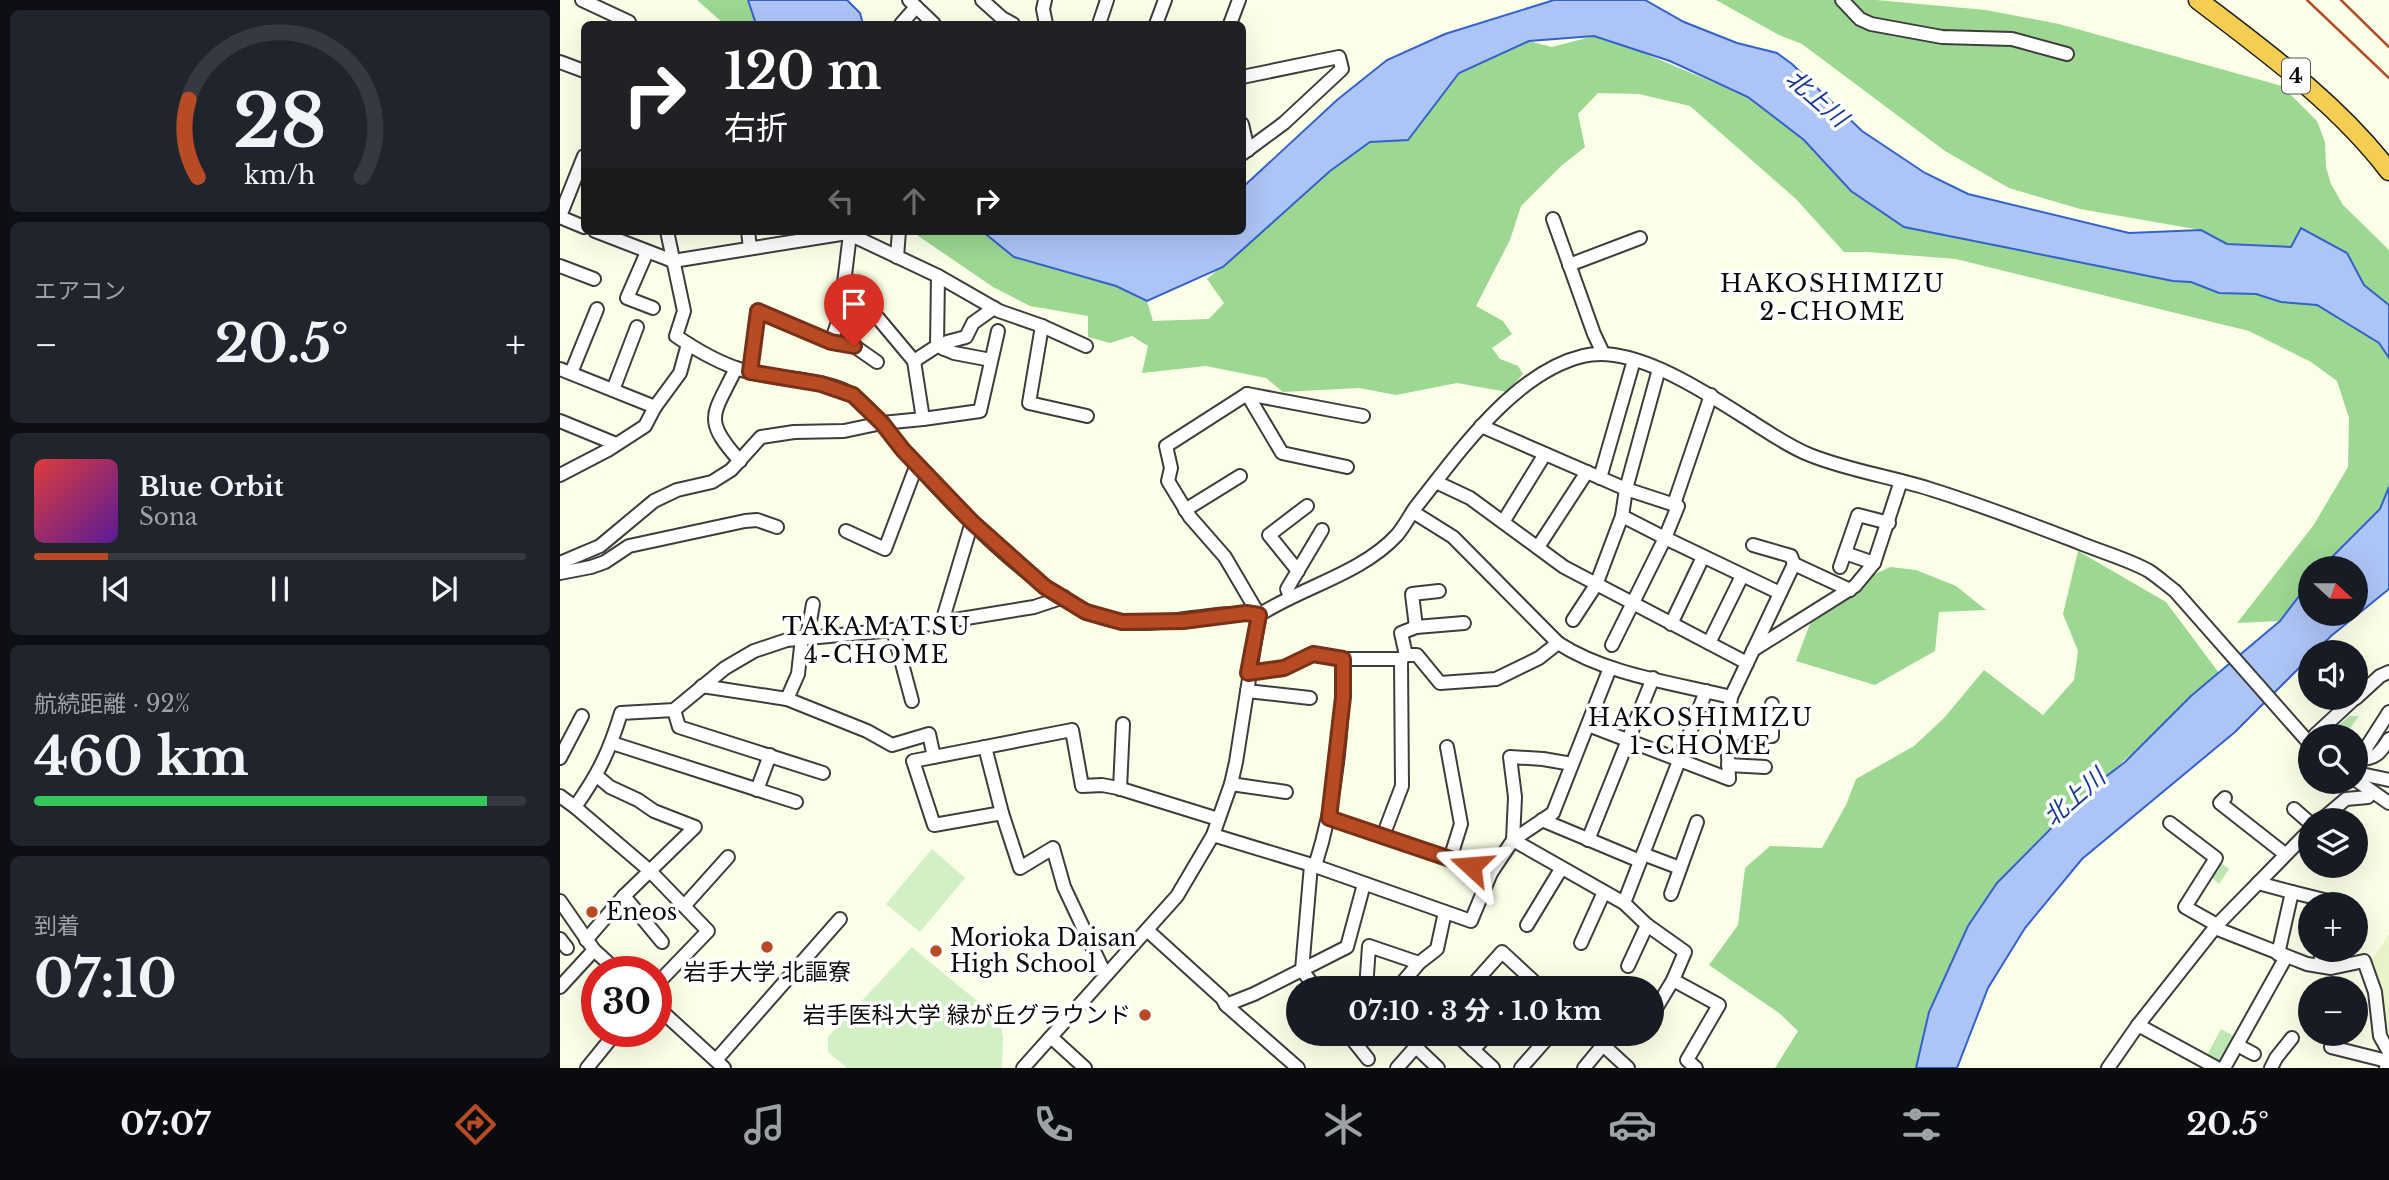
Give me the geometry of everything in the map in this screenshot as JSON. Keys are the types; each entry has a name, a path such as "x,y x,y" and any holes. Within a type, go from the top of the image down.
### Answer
{"highway":[{"name":"4","path":"2198,0 2287,68 2387,161"},
{"name":"4","path":"2212,0 2293,62 2332,97 2387,161"}],"street":[{"path":"582,0 627,21"},
{"path":"982,0 1008,21"},
{"path":"1045,0 1043,9 1045,21"},
{"path":"1100,21 1107,0"},
{"path":"1157,21 1165,0"},
{"path":"1231,21 1239,0"},
{"path":"1842,0 1860,19 1871,24 1942,37 2012,39 2067,54"},
{"path":"903,21 913,4 931,21"},
{"path":"1246,76 1339,57 1342,69 1284,123 1246,151"},
{"path":"560,62 581,70"},
{"path":"581,164 560,216 581,226"},
{"path":"1553,219 1603,353"},
{"path":"605,235 673,261 750,248 800,235"},
{"path":"668,235 684,311 676,336 736,368 821,384 853,395 972,522 1045,587 1086,612 1122,622 1183,621 1246,613 1259,615 1290,597 1343,573 1371,556 1397,535 1481,426 1530,381 1582,356 1603,353 1659,369 1711,395 1807,454 2020,520 2149,571 2175,591 2298,730"},
{"path":"748,235 750,248"},
{"path":"831,342 840,316 848,235"},
{"path":"852,235 938,276 993,308 1086,346"},
{"path":"897,257 898,235"},
{"path":"1569,265 1640,238"},
{"path":"647,252 627,298 653,308"},
{"path":"560,266 594,279"},
{"path":"938,276 941,347"},
{"path":"914,360 947,342 966,337 973,323 993,308"},
{"path":"597,309 566,371 655,407"},
{"path":"750,372 758,311 831,342 854,346 877,362"},
{"path":"878,318 914,360 923,419"},
{"path":"1042,326 1029,403 1087,416"},
{"path":"613,390 637,327"},
{"path":"560,563 600,546 654,501 677,490 712,481 732,470 761,437 794,432 844,431 882,423 980,411 998,331"},
{"path":"561,474 645,426 655,407 680,373 688,344"},
{"path":"941,347 991,360"},
{"path":"1600,478 1634,360"},
{"path":"736,368 714,415 716,429 740,461"},
{"path":"1573,620 1596,585 1622,516 1626,489 1659,369"},
{"path":"1247,394 1282,453 1347,467"},
{"path":"1029,1066 1105,974 1177,896 1213,835 1231,784 1259,615 1225,557 1185,510 1167,481 1171,468 1166,446 1247,394 1363,416"},
{"path":"1674,504 1711,395"},
{"path":"560,421 616,444"},
{"path":"1481,426 1626,489 1678,506 1612,645"},
{"path":"1503,522 1545,454"},
{"path":"846,531 885,550 917,464"},
{"path":"1538,547 1587,472"},
{"path":"1185,510 1240,476"},
{"path":"1753,650 1850,590 1874,563 1889,523 1900,481"},
{"path":"1436,482 1471,498 1564,566 1596,585 1747,663"},
{"path":"1298,571 1269,535 1307,506"},
{"path":"1413,512 1453,537 1558,643 1579,656 1610,668 1731,697"},
{"path":"1840,567 1858,515 1889,523"},
{"path":"1622,516 1780,593"},
{"path":"560,573 605,562 629,546 719,526 757,520 777,527"},
{"path":"942,622 972,522"},
{"path":"1290,597 1287,589 1322,530"},
{"path":"1753,545 1791,556 1794,564 1850,590"},
{"path":"1845,553 1874,563"},
{"path":"1671,624 1703,557"},
{"path":"1588,725 1729,779 1727,732 1731,697 1794,564"},
{"path":"1709,643 1742,576"},
{"path":"1416,627 1412,594 1439,591"},
{"path":"575,807 597,776 612,743 621,713 674,710 724,668 754,652 787,640 893,630 1034,607 1064,597"},
{"path":"787,699 798,674 813,604"},
{"path":"1383,836 1402,786 1401,633 1416,627 1464,623"},
{"path":"893,630 912,701"},
{"path":"1248,673 1284,668 1313,654 1343,659 1417,655 1440,683 1496,680 1539,658 1558,643"},
{"path":"1307,976 1303,970 1313,866 1329,818 1343,697 1343,659"},
{"path":"1213,835 1313,866 1471,921 1490,873 1513,841 1553,813 1610,668"},
{"path":"2368,687 2389,672"},
{"path":"1588,839 1653,678"},
{"path":"702,687 787,699 867,731 892,745 929,734 934,757"},
{"path":"1247,691 1310,698"},
{"path":"1624,904 1706,691"},
{"path":"1727,732 1772,736 1772,704"},
{"path":"674,710 679,726 823,773"},
{"path":"2327,724 2342,710"},
{"path":"2368,743 2389,712"},
{"path":"560,758 582,716"},
{"path":"1120,789 1123,724"},
{"path":"1002,813 934,825 913,761 1072,730 1082,786 1102,785 1120,789 1218,819"},
{"path":"2368,759 2378,755 2389,739"},
{"path":"612,743 796,802"},
{"path":"985,747 1020,868 1053,848 1064,887 1105,974"},
{"path":"1447,747 1461,824 1450,859"},
{"path":"757,790 770,755"},
{"path":"1513,841 1516,797 1510,757 1572,764"},
{"path":"1728,765 1765,767"},
{"path":"2368,775 2389,780"},
{"path":"560,986 624,896 695,827 654,811 610,787 597,776"},
{"path":"1231,784 1286,792"},
{"path":"2368,791 2389,803"},
{"path":"2335,808 2346,799 2347,794"},
{"path":"560,796 650,871 708,930 672,968"},
{"path":"2346,799 2368,797"},
{"path":"2225,798 2220,803 2285,854"},
{"path":"2294,809 2298,812"},
{"path":"1329,818 1490,873"},
{"path":"1542,820 1588,839 1680,868"},
{"path":"1671,894 1697,822"},
{"path":"2170,823 2216,858 2185,907 2216,927 2282,955 2331,968 2364,961 2375,992 2380,1036 2389,1052 2387,1064 2331,1047"},
{"path":"1513,841 1624,904 1647,925 1685,952 1664,995"},
{"path":"2111,1067 2138,1025 2216,927 2298,842"},
{"path":"685,905 728,857"},
{"path":"1527,925 1561,869"},
{"path":"2258,883 2298,894"},
{"path":"1226,1005 1347,947 1364,884"},
{"path":"1581,943 1604,892"},
{"path":"2224,1068 2282,955 2292,892"},
{"path":"624,896 662,942"},
{"path":"560,901 590,945 601,956"},
{"path":"1408,976 1437,949 1445,912"},
{"path":"672,1020 720,1064 840,919"},
{"path":"1628,965 1647,925"},
{"path":"1147,930 1298,1068"},
{"path":"1367,976 1369,946 1419,963"},
{"path":"1481,976 1502,952 1525,976"},
{"path":"2319,966 2320,962"},
{"path":"1673,980 1719,1005 1687,1060 1696,1068"},
{"path":"2138,1025 2198,1063 2217,1068"},
{"path":"1051,1037 1085,1068"},
{"path":"2271,1068 2292,1038"},
{"path":"2237,1045 2255,1054"},
{"path":"1358,1046 1368,1059"},
{"path":"1469,1046 1493,1068"},
{"path":"1473,1050 1477,1046"},
{"path":"1521,1068 1540,1046"},
{"path":"1584,1068 1602,1046"},
{"path":"1604,1046 1628,1068"},
{"path":"587,1068 604,1047"},
{"path":"1396,1068 1416,1047 1438,1068"}],"green space":[{"path":"697,0 748,0 755,21 721,21"},
{"path":"1716,0 1876,0 1986,10 2059,24 2282,86 2317,121 2325,142 2326,167 2331,184 2343,205 2389,250 2389,305 2364,285 2347,253 2301,229 2291,248 2227,244 2201,230 2080,209 2009,188 1945,151 1802,44 1779,35"},
{"path":"1594,36 1627,46 1748,97 1804,140 1851,191 1904,227 2173,281 2191,282 2219,293 2256,294 2281,302 2317,305 2379,343 2389,358 2389,487 2380,509 2333,556 2298,556 2298,598 2280,621 2237,623 2313,526 2348,467 2349,418 2337,381 2311,362 2249,331 1956,259 1844,252 1796,199 1690,106 1639,94 1598,93 1578,114 1585,147 1561,166 1521,206 1510,240 1476,306 1503,321 1512,334 1492,348 1500,359 1518,366 1523,374 1507,392 1457,383 1396,395 1359,388 1283,392 1266,378 1206,366 1142,373 1148,346 1132,336 1110,343 1088,337 1088,316 1030,306 993,287 917,235 987,235 1014,257 1116,286 1147,301 1153,321 1209,319 1224,303 1207,279 1330,171 1370,142 1408,140 1462,71 1529,41 1552,47"},
{"path":"2078,551 2166,602 2219,673 2091,788 1929,1012 1916,1068 1775,1068 1798,1031 1779,1013 1709,965 1738,925 1745,868 1770,846 1822,848 1846,805 1856,779 1914,746 1944,718 1984,670 2043,715 2074,680 2078,651 2063,614"},
{"path":"1890,567 1916,570 1956,586 1986,610 1939,612 1935,651 1875,685 1796,661 1813,616 1867,578"},
{"path":"2349,716 2359,716 2353,724 2340,724"},
{"path":"932,849 965,878 920,932 886,904"},
{"path":"2221,863 2229,869 2219,884 2211,877"},
{"path":"2389,934 2389,1047 2368,961 2375,956"},
{"path":"912,947 1000,1020 1003,1038 1002,1068 847,1068 828,1052 828,1037"},
{"path":"2221,1029 2236,1037 2223,1060 2219,1061 2207,1055"}],"water":[{"path":"748,0 847,0 860,13 862,21 755,21"},
{"name":"北上川","path":"1554,0 1645,0 1684,22 1737,43 1777,53 1862,131 1925,173 1968,194 2129,233 2201,230 2227,244 2291,247 2301,228 2347,253 2364,285 2389,305 2389,358 2379,343 2317,305 2281,302 2256,294 2219,293 2191,282 2173,281 1904,227 1851,191 1804,140 1748,97 1670,61 1594,36 1529,41 1459,73 1408,140 1370,142 1330,171 1223,267 1147,301 1116,286 1014,257 987,235 1246,235 1246,184 1337,100 1387,60 1445,34"},
{"path":"2389,487 2389,589 2368,606 2368,556 2333,556 2380,509"},
{"path":"2298,598 2298,626 2343,626 2327,640 2298,640 2298,669 2235,732 2082,859 2025,928 1988,988 1957,1068 1916,1068 1929,1012 1968,926 1997,883 2091,788 2125,762 2191,696 2280,621"}],"railway":[{"path":"2307,0 2389,78"},
{"path":"2341,0 2389,47"}],"place":[{"name":"Eneos","path":"592,912"},
{"name":"岩手大学 北謳寮","path":"767,947"},
{"name":"Morioka Daisan High School","path":"936,951"},
{"name":"岩手医科大学 緑が丘グラウンド","path":"1145,1015"}],"district":[{"name":"HAKOSHIMIZU 2-CHOME","path":"1833,297"},
{"name":"TAKAMATSU 4-CHOME","path":"877,640"},
{"name":"HAKOSHIMIZU 1-CHOME","path":"1701,731"}],"route":[{"path":"854,346 831,342 758,311 750,372 821,384 853,395 972,522 1045,587 1086,612 1122,622 1183,621 1246,613 1259,615 1248,673 1284,668 1313,654 1343,659 1343,697 1329,818 1471,866"}]}
